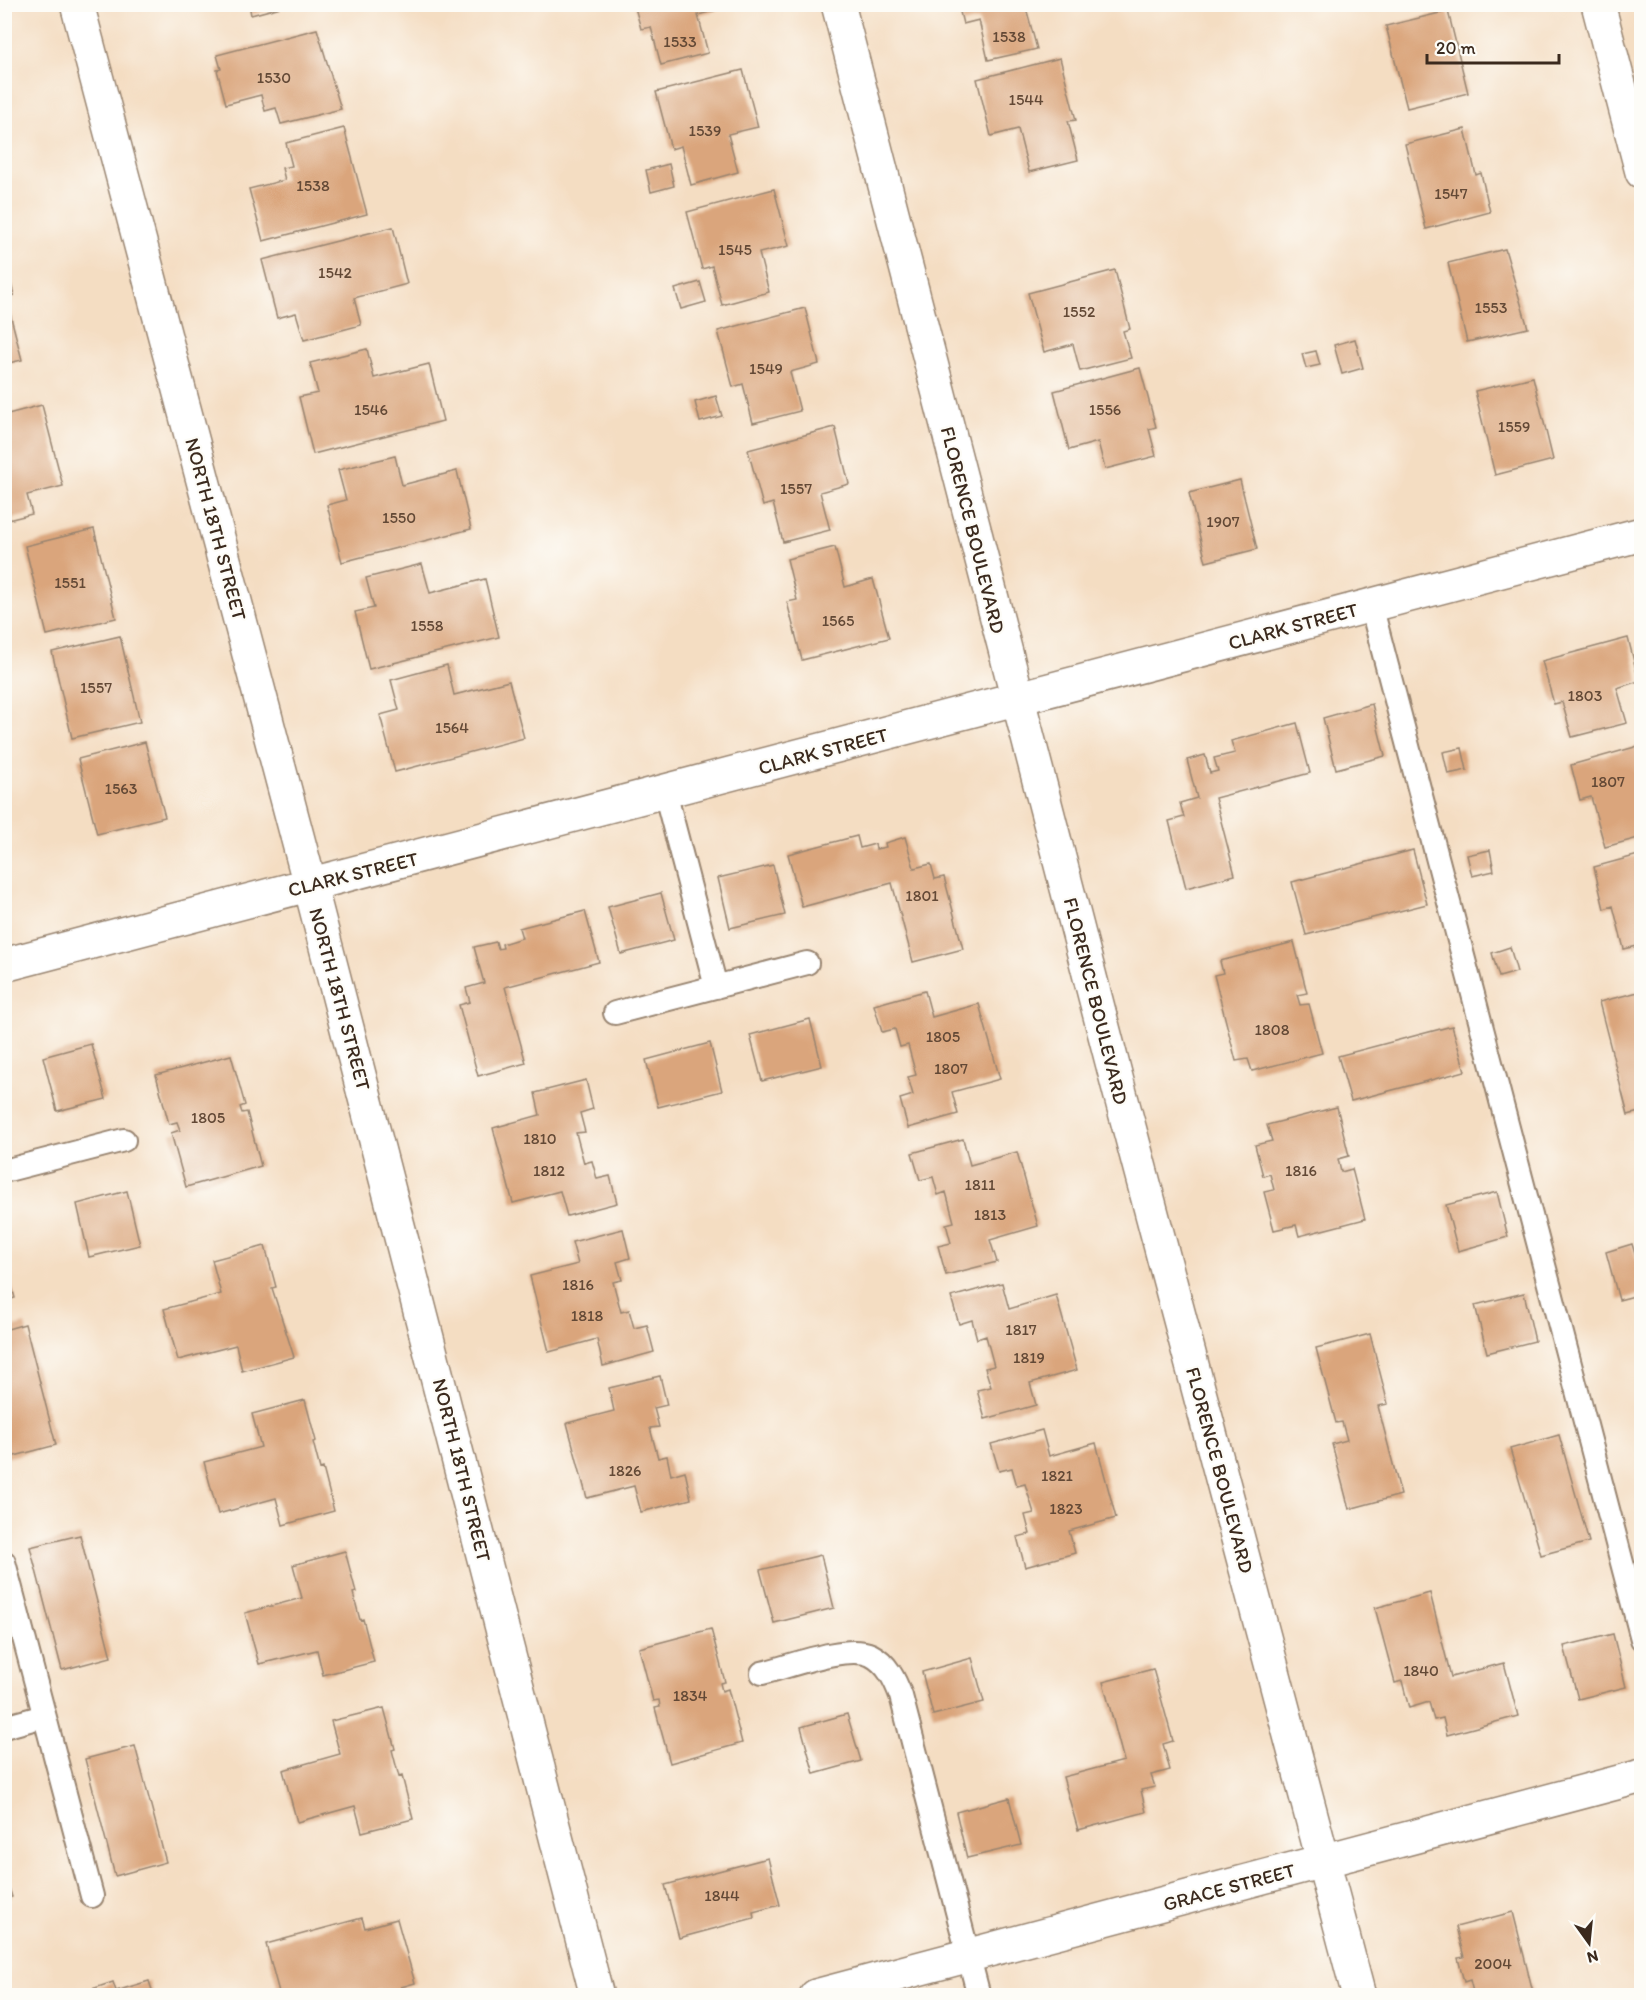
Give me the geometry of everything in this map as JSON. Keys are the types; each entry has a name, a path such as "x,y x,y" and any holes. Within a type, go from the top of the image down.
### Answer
{"street":[{"name":"NORTH 18TH STREET","path":"77,4 310,885 597,1995"},
{"name":"FLORENCE BOULEVARD","path":"838,4 1017,700 1359,1995"},
{"path":"1598,4 1641,172"},
{"name":"CLARK STREET","path":"4,964 1017,700 1641,534"},
{"name":"GRACE STREET","path":"816,1995 1641,1776"}],"lane":[{"path":"1371,605 1641,1639"},
{"path":"665,792 716,987"},
{"path":"615,1013 807,963"},
{"path":"6,1165 124,1140"},
{"path":"4,1562 92,1896"},
{"path":"762,1673 836,1654 858,1652 869,1654 887,1669 901,1695 979,1995"},
{"path":"4,1727 44,1716"}],"building":[{"path":"249,4 287,4 288,5 251,15"},
{"path":"634,4 727,4 728,7 698,15 708,53 661,65 651,27 641,29"},
{"path":"958,4 1025,4 1037,49 988,60 979,20 963,24"},
{"path":"1448,11 1468,93 1407,108 1386,26"},
{"path":"317,29 341,109 281,124 276,108 265,111 261,95 226,104 217,70 221,69 217,55"},
{"path":"1060,58 1076,120 1068,121 1078,160 1029,172 1018,129 991,136 977,79"},
{"path":"743,70 758,127 728,134 738,172 691,185 681,146 671,149 656,92"},
{"path":"344,128 367,214 263,241 249,189 285,180 282,168 292,166 286,143"},
{"path":"1465,129 1476,175 1481,173 1490,212 1426,229 1405,144"},
{"path":"669,164 674,186 651,192 646,170"},
{"path":"774,189 789,246 759,253 769,292 722,305 712,266 702,269 687,212"},
{"path":"393,227 407,284 354,298 361,325 304,340 296,313 277,318 262,260"},
{"path":"1505,249 1528,328 1467,342 1448,263"},
{"path":"5,261 14,295 6,298 22,360 4,364"},
{"path":"1115,270 1130,329 1123,331 1131,358 1080,371 1073,344 1044,352 1028,293"},
{"path":"700,282 706,302 681,309 675,289"},
{"path":"805,308 819,364 790,372 800,411 753,423 743,384 733,387 718,331"},
{"path":"1355,339 1363,368 1342,374 1334,345"},
{"path":"367,349 374,378 429,364 443,421 313,454 299,397 318,393 310,363"},
{"path":"1316,351 1320,365 1306,368 1302,354"},
{"path":"1140,368 1156,427 1149,429 1156,456 1105,469 1098,442 1069,450 1054,391"},
{"path":"1533,377 1553,460 1495,475 1475,391"},
{"path":"716,396 722,416 700,422 695,402"},
{"path":"42,405 63,486 27,495 32,514 4,521 4,415"},
{"path":"835,427 849,484 820,492 830,530 783,542 773,503 763,506 748,450"},
{"path":"395,456 402,485 457,471 471,529 342,562 327,505 346,500 338,470"},
{"path":"1240,480 1257,549 1206,562 1189,493"},
{"path":"94,529 116,618 47,635 25,546"},
{"path":"835,547 845,587 873,579 889,638 802,660 787,602 797,600 787,559"},
{"path":"422,564 430,593 485,579 499,637 369,669 355,612 374,608 366,578"},
{"path":"120,636 140,722 72,738 52,652"},
{"path":"1628,638 1639,681 1617,688 1627,723 1572,737 1562,702 1554,704 1542,661"},
{"path":"447,665 454,695 509,681 524,738 395,772 380,715 399,710 391,680"},
{"path":"1372,704 1385,756 1336,769 1323,718"},
{"path":"1297,723 1310,773 1215,798 1235,875 1186,888 1169,821 1184,817 1180,803 1197,798 1187,760 1205,755 1210,773 1218,771 1214,758 1235,753 1231,741"},
{"path":"145,742 165,817 97,834 78,759"},
{"path":"1642,745 1642,837 1605,847 1591,797 1580,800 1571,765"},
{"path":"1462,748 1467,770 1448,774 1443,752"},
{"path":"857,836 860,848 875,844 876,849 886,847 885,843 905,837 914,868 931,864 935,879 944,877 963,949 913,962 892,883 802,907 788,854"},
{"path":"1413,850 1427,904 1306,935 1292,882"},
{"path":"1490,850 1494,871 1472,876 1467,855"},
{"path":"1642,854 1642,945 1624,949 1613,906 1604,909 1594,867"},
{"path":"773,865 785,915 730,928 718,878"},
{"path":"661,893 674,940 621,954 608,907"},
{"path":"585,911 599,962 505,987 526,1063 478,1076 459,1005 470,1002 466,988 484,983 474,947 496,942 498,949 503,948 502,944 522,938 519,928"},
{"path":"1294,942 1307,993 1297,995 1300,1005 1309,1004 1322,1053 1252,1071 1248,1059 1236,1061 1214,975 1223,973 1220,961"},
{"path":"1510,947 1517,972 1499,977 1492,953"},
{"path":"925,991 932,1017 979,1004 1000,1079 952,1092 958,1114 908,1128 900,1099 913,1095 908,1077 916,1075 908,1045 900,1047 895,1029 882,1032 874,1005"},
{"path":"1642,991 1641,1119 1639,1112 1628,1115 1599,1002"},
{"path":"810,1019 822,1066 762,1081 750,1035"},
{"path":"1452,1026 1465,1071 1351,1101 1338,1056"},
{"path":"710,1043 722,1091 658,1107 646,1060"},
{"path":"91,1044 106,1099 57,1111 43,1057"},
{"path":"231,1055 245,1105 240,1107 242,1113 247,1112 261,1166 186,1187 171,1133 180,1130 177,1122 169,1124 156,1075"},
{"path":"586,1080 593,1109 580,1113 585,1132 576,1133 584,1163 592,1161 597,1179 610,1176 617,1203 567,1216 560,1191 513,1203 493,1128 540,1115 535,1093"},
{"path":"1337,1107 1349,1156 1338,1159 1341,1172 1352,1169 1365,1219 1299,1236 1296,1225 1274,1230 1264,1192 1274,1190 1270,1174 1263,1176 1255,1145 1272,1141 1267,1125"},
{"path":"963,1139 970,1165 1017,1152 1038,1226 990,1240 997,1262 946,1275 938,1246 951,1243 946,1224 954,1222 946,1192 938,1195 933,1177 920,1180 912,1153"},
{"path":"127,1191 140,1245 89,1257 77,1204"},
{"path":"1497,1192 1508,1237 1458,1251 1446,1205"},
{"path":"623,1229 630,1258 617,1262 622,1280 613,1282 621,1312 629,1310 634,1328 647,1325 654,1352 603,1366 597,1339 549,1352 530,1276 578,1264 572,1242"},
{"path":"1632,1244 1642,1277 1642,1294 1619,1300 1606,1252"},
{"path":"265,1246 276,1287 272,1288 294,1357 242,1371 236,1345 178,1360 164,1309 221,1294 212,1260"},
{"path":"4,1262 15,1298 4,1301"},
{"path":"1002,1283 1009,1309 1056,1295 1077,1370 1030,1383 1036,1405 985,1419 977,1390 991,1387 985,1368 994,1366 986,1336 977,1339 972,1320 959,1324 951,1297"},
{"path":"1524,1293 1535,1341 1487,1353 1475,1305"},
{"path":"25,1324 56,1445 7,1458 4,1449 4,1330"},
{"path":"1370,1334 1388,1404 1378,1406 1401,1495 1349,1509 1332,1444 1347,1440 1342,1422 1336,1423 1316,1348"},
{"path":"660,1376 667,1405 654,1408 659,1427 650,1428 658,1458 667,1456 671,1475 685,1471 691,1499 641,1512 634,1486 587,1498 567,1423 614,1411 609,1388"},
{"path":"305,1400 316,1441 313,1442 320,1469 323,1468 334,1511 283,1525 276,1498 218,1514 204,1462 261,1447 252,1414"},
{"path":"1042,1430 1049,1456 1096,1443 1116,1518 1069,1531 1075,1553 1025,1567 1017,1537 1030,1534 1025,1515 1034,1513 1025,1484 1017,1486 1012,1468 999,1471 991,1444"},
{"path":"1559,1435 1589,1542 1541,1555 1510,1449"},
{"path":"80,1535 111,1657 62,1670 30,1547"},
{"path":"345,1551 356,1592 353,1593 360,1620 363,1619 374,1662 323,1675 317,1650 259,1664 245,1613 302,1598 293,1565"},
{"path":"821,1555 834,1608 774,1623 760,1570"},
{"path":"1430,1593 1451,1677 1504,1663 1518,1716 1447,1735 1443,1718 1434,1720 1429,1702 1409,1708 1402,1681 1395,1683 1375,1608"},
{"path":"711,1629 725,1682 720,1683 722,1691 728,1689 742,1743 670,1763 655,1708 660,1707 659,1700 653,1701 639,1648"},
{"path":"1613,1634 1626,1687 1578,1699 1564,1646"},
{"path":"972,1658 984,1702 933,1715 922,1672"},
{"path":"1153,1669 1173,1741 1163,1744 1170,1770 1151,1775 1155,1787 1141,1790 1146,1812 1078,1830 1063,1777 1124,1761 1103,1682"},
{"path":"384,1708 395,1749 392,1750 399,1777 402,1776 413,1819 362,1832 355,1806 297,1822 283,1770 340,1754 331,1721"},
{"path":"847,1714 861,1761 814,1774 801,1727"},
{"path":"135,1746 166,1862 115,1876 85,1759"},
{"path":"1009,1798 1021,1845 967,1858 956,1812"},
{"path":"768,1858 780,1905 753,1912 754,1918 679,1938 665,1885"},
{"path":"4,1872 12,1897 4,1899"},
{"path":"1513,1912 1534,1996 1474,1996 1470,1980 1464,1982 1458,1958 1464,1957 1456,1927"},
{"path":"362,1918 365,1928 397,1919 415,1983 401,1987 404,1996 382,1996 380,1989 360,1996 280,1996 266,1944"},
{"path":"149,1981 154,1996 71,1996 113,1982 116,1991"}]}
